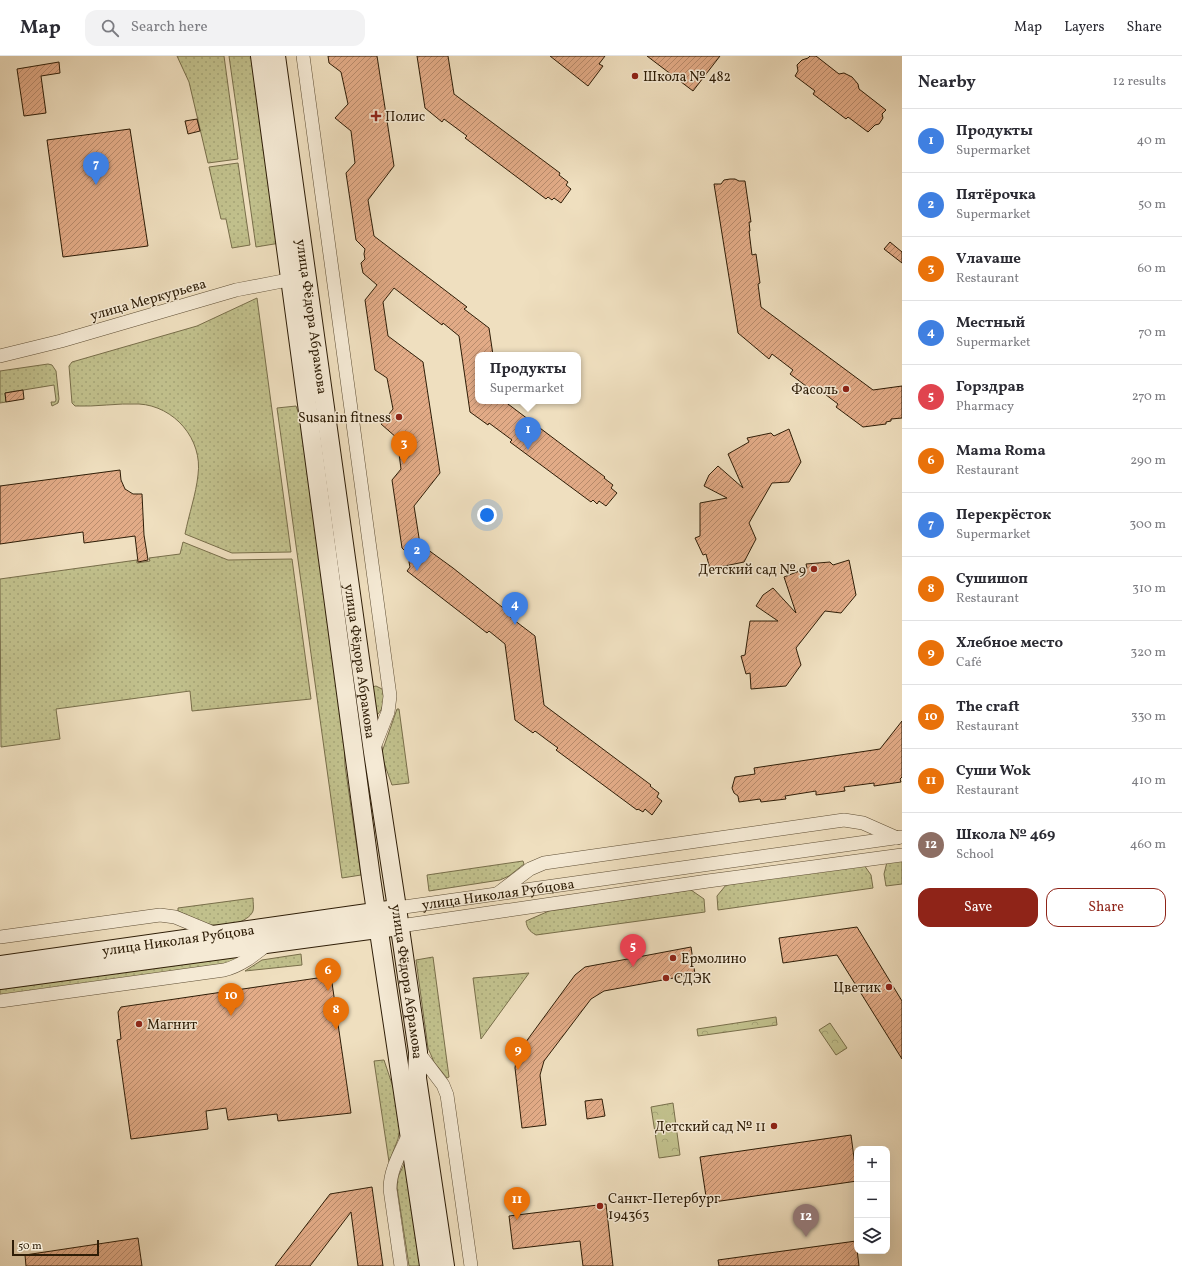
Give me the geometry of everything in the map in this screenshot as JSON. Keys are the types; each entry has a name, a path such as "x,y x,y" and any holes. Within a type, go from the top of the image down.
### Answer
{"street":[{"name":"улица Фёдора Абрамова","path":"260,56 299,278 399,917 418,1052 418,1078 445,1266"},
{"name":"улица Фёдора Абрамова","path":"276,56 299,278 367,848 429,1266"},
{"path":"303,56 390,696 388,712 373,752"},
{"name":"улица Меркурьева","path":"0,356 61,341 236,290 299,278"},
{"path":"496,895 530,869 544,863 844,820 863,823 899,837"},
{"name":"улица Николая Рубцова","path":"399,917 496,895 899,837"},
{"name":"улица Николая Рубцова","path":"0,964 216,934 378,920 716,880 902,855"},
{"path":"0,937 160,915 175,917 216,934"},
{"name":"улица Николая Рубцова","path":"0,980 268,944 378,920"},
{"path":"0,1001 224,970 244,962 268,944"},
{"path":"418,1052 443,1084 447,1095 471,1266"},
{"path":"401,1266 390,1180 392,1172 409,1134"}],"green space":[{"path":"177,56 224,56 238,159 208,163 189,82"},
{"path":"229,56 254,56 280,243 256,247"},
{"path":"238,163 250,245 232,248 226,219 221,219 209,167"},
{"path":"257,298 291,552 232,553 185,534 198,475 196,449 191,437 184,427 164,411 152,406 139,404 75,406 72,403 69,366 72,362 197,326"},
{"path":"48,364 52,365 56,371 59,399 58,403 52,406 51,402 55,402 56,400 54,385 5,393 6,402 0,403 0,371"},
{"path":"296,406 305,431 343,705 345,766 361,875 342,878 277,408"},
{"path":"183,542 228,560 292,559 311,699 192,711 190,691 56,709 60,739 1,747 0,579 137,560 137,563 150,561 149,558 180,554"},
{"path":"376,686 382,689 383,696 381,710 377,715 372,687"},
{"path":"397,709 399,709 409,783 392,785 383,760 382,752"},
{"path":"523,861 524,864 509,876 500,880 429,891 427,875"},
{"path":"902,861 902,884 886,886 884,874 887,862"},
{"path":"864,865 871,875 873,888 718,910 717,896 726,885"},
{"path":"691,890 704,899 705,912 536,935 529,929 526,923 526,921 549,911"},
{"path":"253,898 253,911 250,915 246,919 230,925 209,924 178,911 178,908"},
{"path":"301,954 302,965 245,971 262,960"},
{"path":"238,957 230,963 0,996 0,989"},
{"path":"433,957 449,1077 447,1078 434,1062 428,1048 416,960"},
{"path":"529,973 481,1039 473,978"},
{"path":"776,1017 777,1025 698,1036 697,1029"},
{"path":"830,1023 847,1048 836,1055 819,1030"},
{"path":"384,1060 395,1093 400,1128 398,1139 389,1162 374,1061"},
{"path":"673,1103 680,1155 659,1158 651,1107"},
{"path":"405,1162 422,1266 409,1266 397,1187 398,1177"}],"building":[{"path":"328,56 377,56 394,166 368,200 374,236 467,307 464,309 489,328 493,352 475,352 475,404 508,404 605,477 604,478 613,485 611,488 617,493 606,506 599,501 597,504 593,500 591,502 510,442 512,440 489,423 488,425 470,412 459,336 443,323 442,325 394,288 383,302 388,336 423,362 440,473 414,506 420,544 512,615 510,617 535,636 544,705 651,785 650,786 659,793 657,797 662,801 652,815 645,809 643,812 638,809 637,810 556,750 558,748 535,731 533,733 515,720 505,644 489,631 487,633 407,571 410,567 409,562 411,557 402,548 392,480 401,469 397,438 381,424 393,409 387,378 375,370 365,300 377,285 363,273 361,263 365,259 365,249 356,240 346,173 355,163 351,131 335,118 348,104 341,72 329,63"},
{"path":"417,56 448,56 454,94 560,173 559,175 568,182 566,185 571,189 561,203 554,198 552,200 548,197 546,199 465,138 467,136 444,119 442,122 425,108"},
{"path":"550,56 605,56 599,64 603,66 588,86"},
{"path":"647,56 720,56 693,91"},
{"path":"810,56 816,56 839,74 844,73 852,77 858,84 859,89 886,110 882,114 883,118 879,124 875,125 868,132 848,117 846,119 813,94 815,91 795,76 798,71 797,65 802,60"},
{"path":"59,62 60,73 41,76 46,113 24,116 17,69"},
{"path":"197,119 200,131 188,134 185,121"},
{"path":"130,129 148,246 63,257 47,140"},
{"path":"730,179 745,181 751,222 749,222 749,231 752,255 756,254 760,283 758,284 761,307 873,390 902,386 902,418 891,419 891,421 886,422 886,424 863,427 836,407 838,404 817,388 814,392 790,374 793,370 772,354 769,359 738,333 714,184 721,184 724,180"},
{"path":"890,242 902,252 902,263 884,249"},
{"path":"23,390 24,399 6,402 5,393"},
{"path":"789,429 801,462 789,482 772,483 749,523 756,539 744,562 710,569 706,554 703,555 695,538 700,536 700,503 727,498 704,486 709,475 718,466 743,488 728,454 749,442 747,438 771,433 774,436"},
{"path":"120,470 121,480 125,489 133,494 142,494 144,535 148,560 138,562 135,536 84,543 83,532 0,544 0,486"},
{"path":"849,560 856,595 841,613 825,611 796,648 801,665 786,686 751,689 750,673 746,674 741,656 745,655 750,621 778,621 756,606 763,595 773,588 796,613 784,577 807,568 806,564 830,562 833,565"},
{"path":"902,721 901,782 874,786 874,783 844,787 845,791 816,795 816,791 785,796 786,799 761,802 760,799 739,802 738,796 734,793 732,788 735,777 755,774 754,768 880,749"},
{"path":"857,927 902,1001 902,1059 837,955 783,963 779,938"},
{"path":"691,947 695,974 604,991 591,999 544,1061 540,1075 546,1125 522,1128 515,1068 517,1054 575,975 585,967"},
{"path":"331,976 351,1113 278,1121 277,1114 228,1120 226,1108 206,1111 208,1129 131,1139 117,1040 121,1039 118,1012 121,1007"},
{"path":"602,1099 605,1116 587,1119 585,1101"},
{"path":"851,1135 854,1158 854,1181 707,1203 700,1157"},
{"path":"372,1187 383,1266 358,1266 351,1212 310,1266 275,1266 330,1194"},
{"path":"606,1204 613,1266 583,1266 580,1241 513,1249 509,1216"},
{"path":"138,1238 142,1266 26,1266 25,1255"},
{"path":"854,1241 854,1254 858,1254 859,1266 719,1266 718,1260"}],"place":[{"name":"Школа № 482","path":"635,76"},
{"name":"Полис","path":"376,116"},
{"name":"Перекрёсток","path":"96,185"},
{"name":"Фасоль","path":"846,389"},
{"name":"Susanin fitness","path":"399,417"},
{"name":"Продукты","path":"528,450"},
{"name":"Vлаvаше","path":"404,464"},
{"name":"Детский сад № 9","path":"814,569"},
{"name":"Пятёрочка","path":"417,571"},
{"name":"Местный","path":"515,625"},
{"name":"Ермолино","path":"673,958"},
{"name":"Горздрав","path":"633,967"},
{"name":"СДЭК","path":"666,978"},
{"name":"Цветик","path":"889,987"},
{"name":"Mama Roma","path":"328,991"},
{"name":"The craft","path":"231,1016"},
{"name":"Магнит","path":"139,1024"},
{"name":"Сушишоп","path":"336,1030"},
{"name":"Хлебное место","path":"518,1070"},
{"name":"Детский сад № 11","path":"774,1126"},
{"name":"Санкт-Петербург 194363","path":"600,1206"},
{"name":"Суши Wok","path":"517,1220"},
{"name":"Школа № 469","path":"806,1237"}]}
